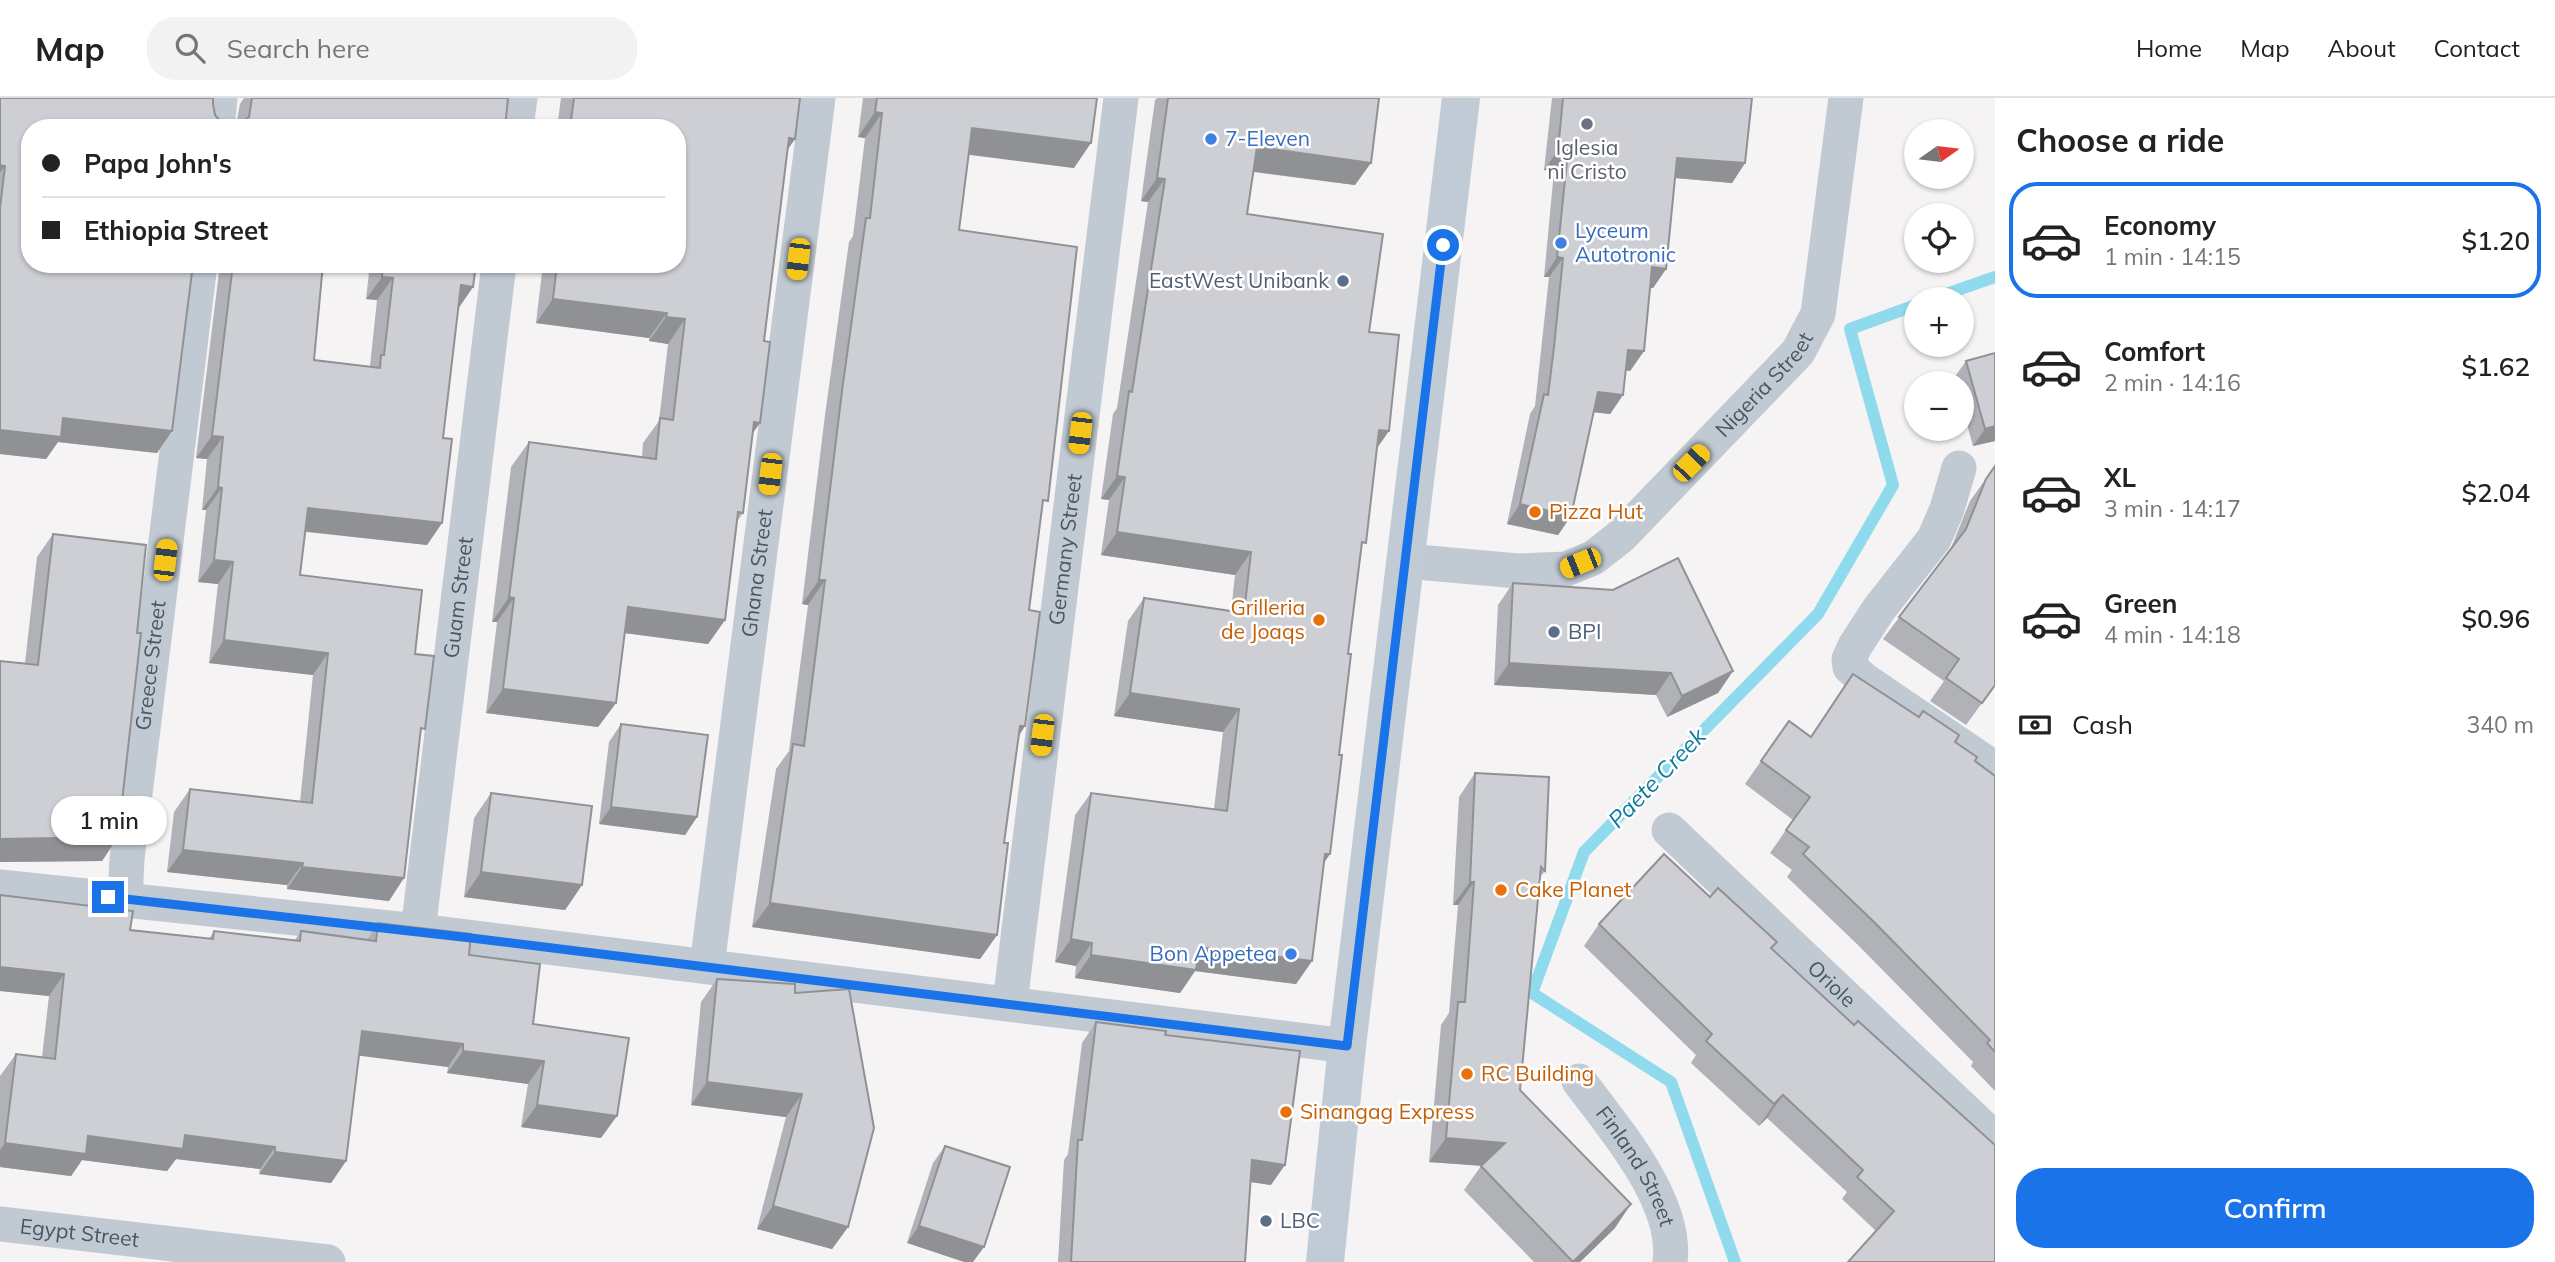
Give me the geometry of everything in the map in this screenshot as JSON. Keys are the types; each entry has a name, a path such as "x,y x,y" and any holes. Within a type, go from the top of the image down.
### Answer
{"main road":[{"path":"1325,1262 1347,1046 1461,98"}],"street":[{"path":"218,119 220,98"},
{"path":"517,119 520,98"},
{"name":"Ghana Street","path":"707,966 818,98"},
{"name":"Germany Street","path":"1010,1003 1121,98"},
{"name":"Nigeria Street","path":"1406,561 1518,570 1566,569 1593,558 1620,537 1798,352 1818,314 1846,98"},
{"name":"Greece Street","path":"125,900 129,845 200,273"},
{"name":"Guam Street","path":"418,931 498,273"},
{"path":"1959,468 1947,509 1934,539 1879,609 1849,659 1850,667 1864,680 1995,769"},
{"name":"Oriole","path":"1669,830 1995,1139"},
{"path":"0,887 418,931 1347,1046"},
{"name":"Finland Street","path":"1579,1081 1628,1146 1663,1208 1671,1248 1670,1262"},
{"name":"Egypt Street","path":"0,1224 328,1262"}],"building":[{"path":"0,98 213,98 215,115 218,119 21,119 21,273 192,273 172,431 63,418 61,437 0,430 0,208 5,166 0,165"},
{"path":"252,98 508,98 506,119 246,119"},
{"path":"574,98 800,98 795,139 789,138 764,341 770,342 760,423 754,422 743,513 738,512 725,620 628,607 616,703 503,689 514,598 509,597 529,442 656,459 660,418 673,420 685,319 666,317 667,313 553,299 556,273 686,273 686,119 571,119"},
{"path":"877,98 1097,98 1091,143 972,128 959,230 1077,247 1048,501 1043,500 1029,610 1040,612 1025,726 1020,726 1004,843 1008,843 997,935 770,903 793,744 804,746 825,580 819,580 842,391 866,218 870,218 882,113 875,112"},
{"path":"1168,98 1379,98 1371,163 1257,147 1247,214 1383,234 1369,332 1399,335 1389,431 1379,430 1366,543 1362,542 1348,654 1351,654 1339,755 1342,755 1330,854 1325,854 1312,961 1199,947 1196,970 1091,955 1092,943 1071,939 1091,793 1227,811 1239,709 1130,693 1144,598 1244,613 1251,552 1117,532 1125,477 1117,476 1165,179 1157,178"},
{"path":"1563,98 1752,98 1745,163 1677,158 1666,269 1652,267 1644,351 1628,350 1623,395 1598,392 1571,516 1520,504 1544,394 1548,395 1554,347 1563,258 1557,257 1568,151 1558,150"},
{"path":"232,273 322,273 314,360 380,368 381,355 384,355 393,278 382,277 382,273 475,273 473,287 461,285 443,438 452,439 442,523 308,508 300,575 422,590 415,654 434,656 425,729 421,728 404,878 302,867 303,863 183,850 190,789 312,803 328,653 224,640 233,562 214,560 222,488 218,487 223,437 212,436"},
{"path":"1995,353 1995,426 1985,429 1974,390 1974,371 1969,371 1966,361"},
{"path":"1995,466 1995,685 1982,703 1946,678 1959,659 1899,617 1966,529 1986,479"},
{"path":"53,534 146,545 137,633 141,633 118,837 0,839 0,661 38,665"},
{"path":"1678,558 1733,671 1682,696 1671,673 1509,663 1513,583 1613,590"},
{"path":"1853,674 1919,717 1923,711 1959,735 1955,742 1977,757 1975,761 1995,776 1995,1052 1987,1043 1990,1040 1803,854 1809,847 1786,830 1810,797 1761,761 1789,721 1811,737"},
{"path":"621,724 708,735 697,817 611,807"},
{"path":"1475,773 1549,777 1545,871 1541,867 1520,1090 1631,1204 1573,1262 1481,1166 1505,1143 1446,1138 1458,1002 1465,1002 1474,882 1470,882"},
{"path":"491,793 592,806 582,885 481,872"},
{"path":"1664,854 1710,897 1718,888 1777,942 1771,948 1854,1025 1858,1021 1995,1145 1995,1262 1848,1262 1894,1211 1857,1177 1863,1170 1783,1095 1774,1104 1706,1041 1712,1034 1599,924"},
{"path":"0,895 133,911 130,930 213,939 214,931 300,941 301,931 376,941 378,923 471,934 469,955 540,964 533,1024 629,1038 617,1116 537,1105 544,1061 463,1051 463,1044 362,1031 346,1161 275,1152 275,1147 185,1135 183,1149 88,1136 86,1154 5,1143 16,1054 55,1059 64,974 0,967"},
{"path":"717,979 795,984 795,993 849,989 874,1128 848,1227 773,1206 802,1094 707,1082"},
{"path":"1096,1022 1166,1031 1165,1035 1300,1051 1285,1165 1252,1160 1245,1262 1071,1262 1078,1140 1082,1140"},
{"path":"945,1146 1010,1167 984,1247 919,1226"}],"waterway":[{"name":"Paete Creek","path":"1966,287 1995,277"},
{"name":"Paete Creek","path":"1735,1262 1671,1082 1532,993 1584,852 1818,614 1893,485 1850,329 1904,309"}],"place":[{"name":"Iglesia ni Cristo","path":"1587,124"},
{"name":"7-Eleven","path":"1211,139"},
{"name":"Lyceum Autotronic","path":"1561,243"},
{"name":"EastWest Unibank","path":"1343,281"},
{"name":"Pizza Hut","path":"1535,512"},
{"name":"Grilleria de Joaqs","path":"1319,620"},
{"name":"BPI","path":"1554,632"},
{"name":"Cake Planet","path":"1501,890"},
{"name":"Bon Appetea","path":"1291,954"},
{"name":"RC Building","path":"1467,1074"},
{"name":"Sinangag Express","path":"1286,1112"},
{"name":"LBC","path":"1266,1221"}],"route":[{"path":"108,897 471,938 1347,1046 1443,245"}]}
